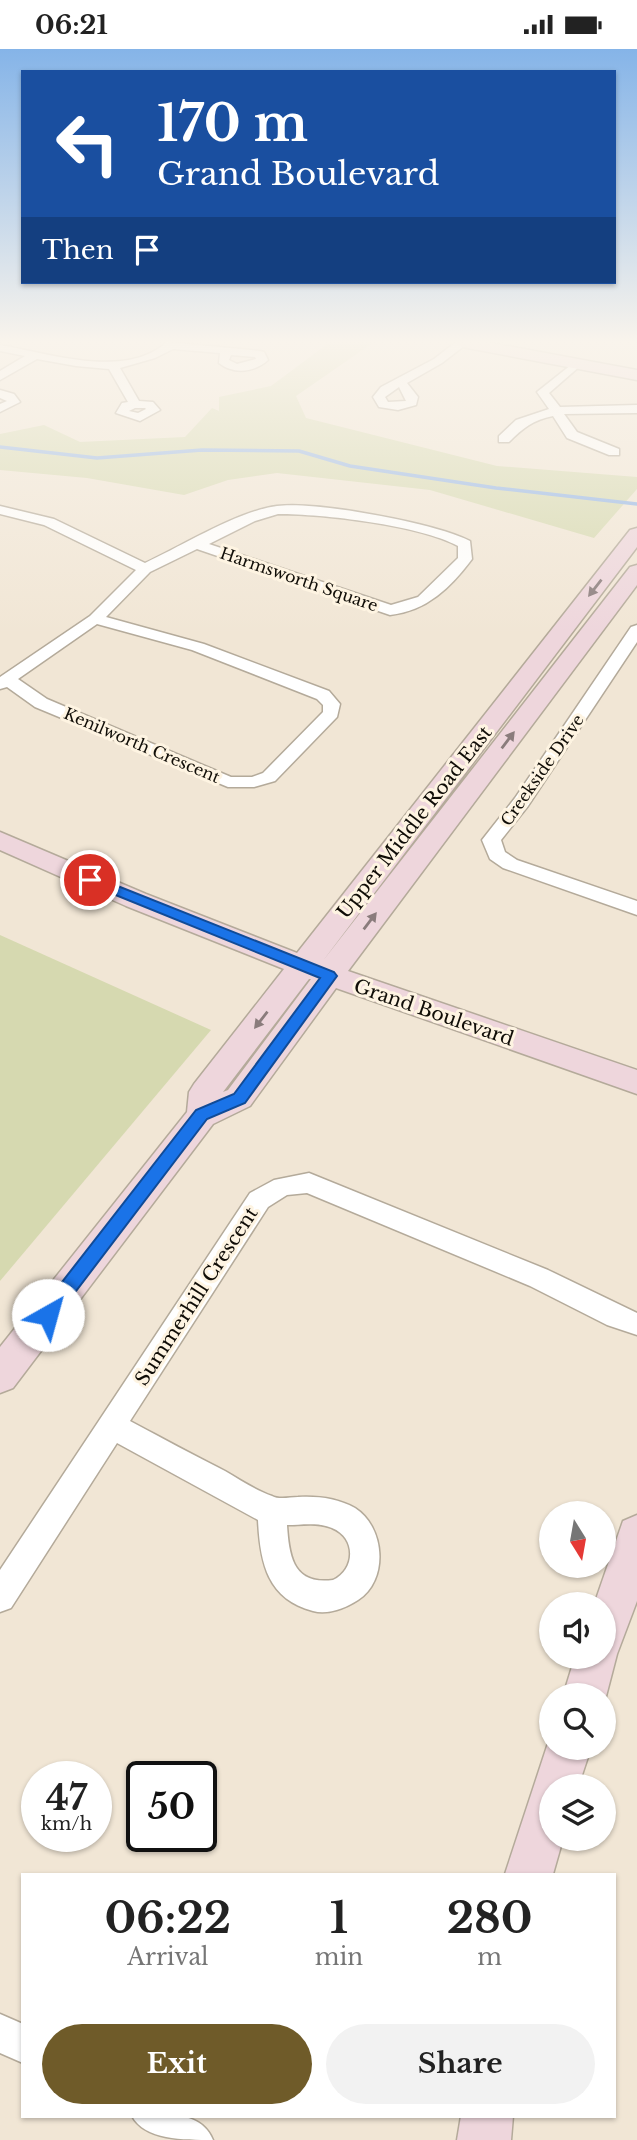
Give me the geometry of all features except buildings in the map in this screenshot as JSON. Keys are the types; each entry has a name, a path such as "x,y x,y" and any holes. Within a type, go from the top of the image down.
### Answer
{"main road":[{"name":"Upper Middle Road East","path":"0,1376 202,1115 239,1098 316,971 637,534"},
{"name":"Upper Middle Road East","path":"316,971 637,571"},
{"name":"Grand Boulevard","path":"0,840 136,900 316,971 637,1082"},
{"path":"616,1601 637,1535"},
{"path":"529,1873 539,1840"},
{"path":"484,2140 487,2118"}],"street":[{"path":"583,440 614,452"},
{"path":"0,510 49,522 145,569"},
{"name":"Harmsworth Square","path":"4,682 95,619 145,569 196,544 250,518 277,510 308,510 358,517 448,535 465,544 465,559 419,604 406,610 390,610 196,544"},
{"name":"Kenilworth Crescent","path":"4,682 41,703 228,782 254,782 269,777 331,713 332,704 323,695 198,647 95,619"},
{"name":"Creekside Drive","path":"637,630 522,802 491,839 496,855 510,863 637,908"},
{"name":"Summerhill Crescent","path":"0,1597 259,1200 272,1189 291,1183 309,1184 539,1278 616,1317 637,1324"},
{"path":"111,1425 272,1512"},
{"path":"0,2032 21,2044"},
{"path":"154,2118 194,2140"}],"green space":[{"path":"0,440 75,440 80,442 392,440 497,466 637,477 637,489 594,538 430,490 277,473 228,480 184,495 87,478 0,470"},
{"path":"0,935 211,1030 0,1281"}],"waterway":[{"path":"0,447 97,458 202,450 299,451 350,466 496,488 637,504"}],"route":[{"path":"48,1315 202,1115 239,1098 329,976 90,880"}]}
